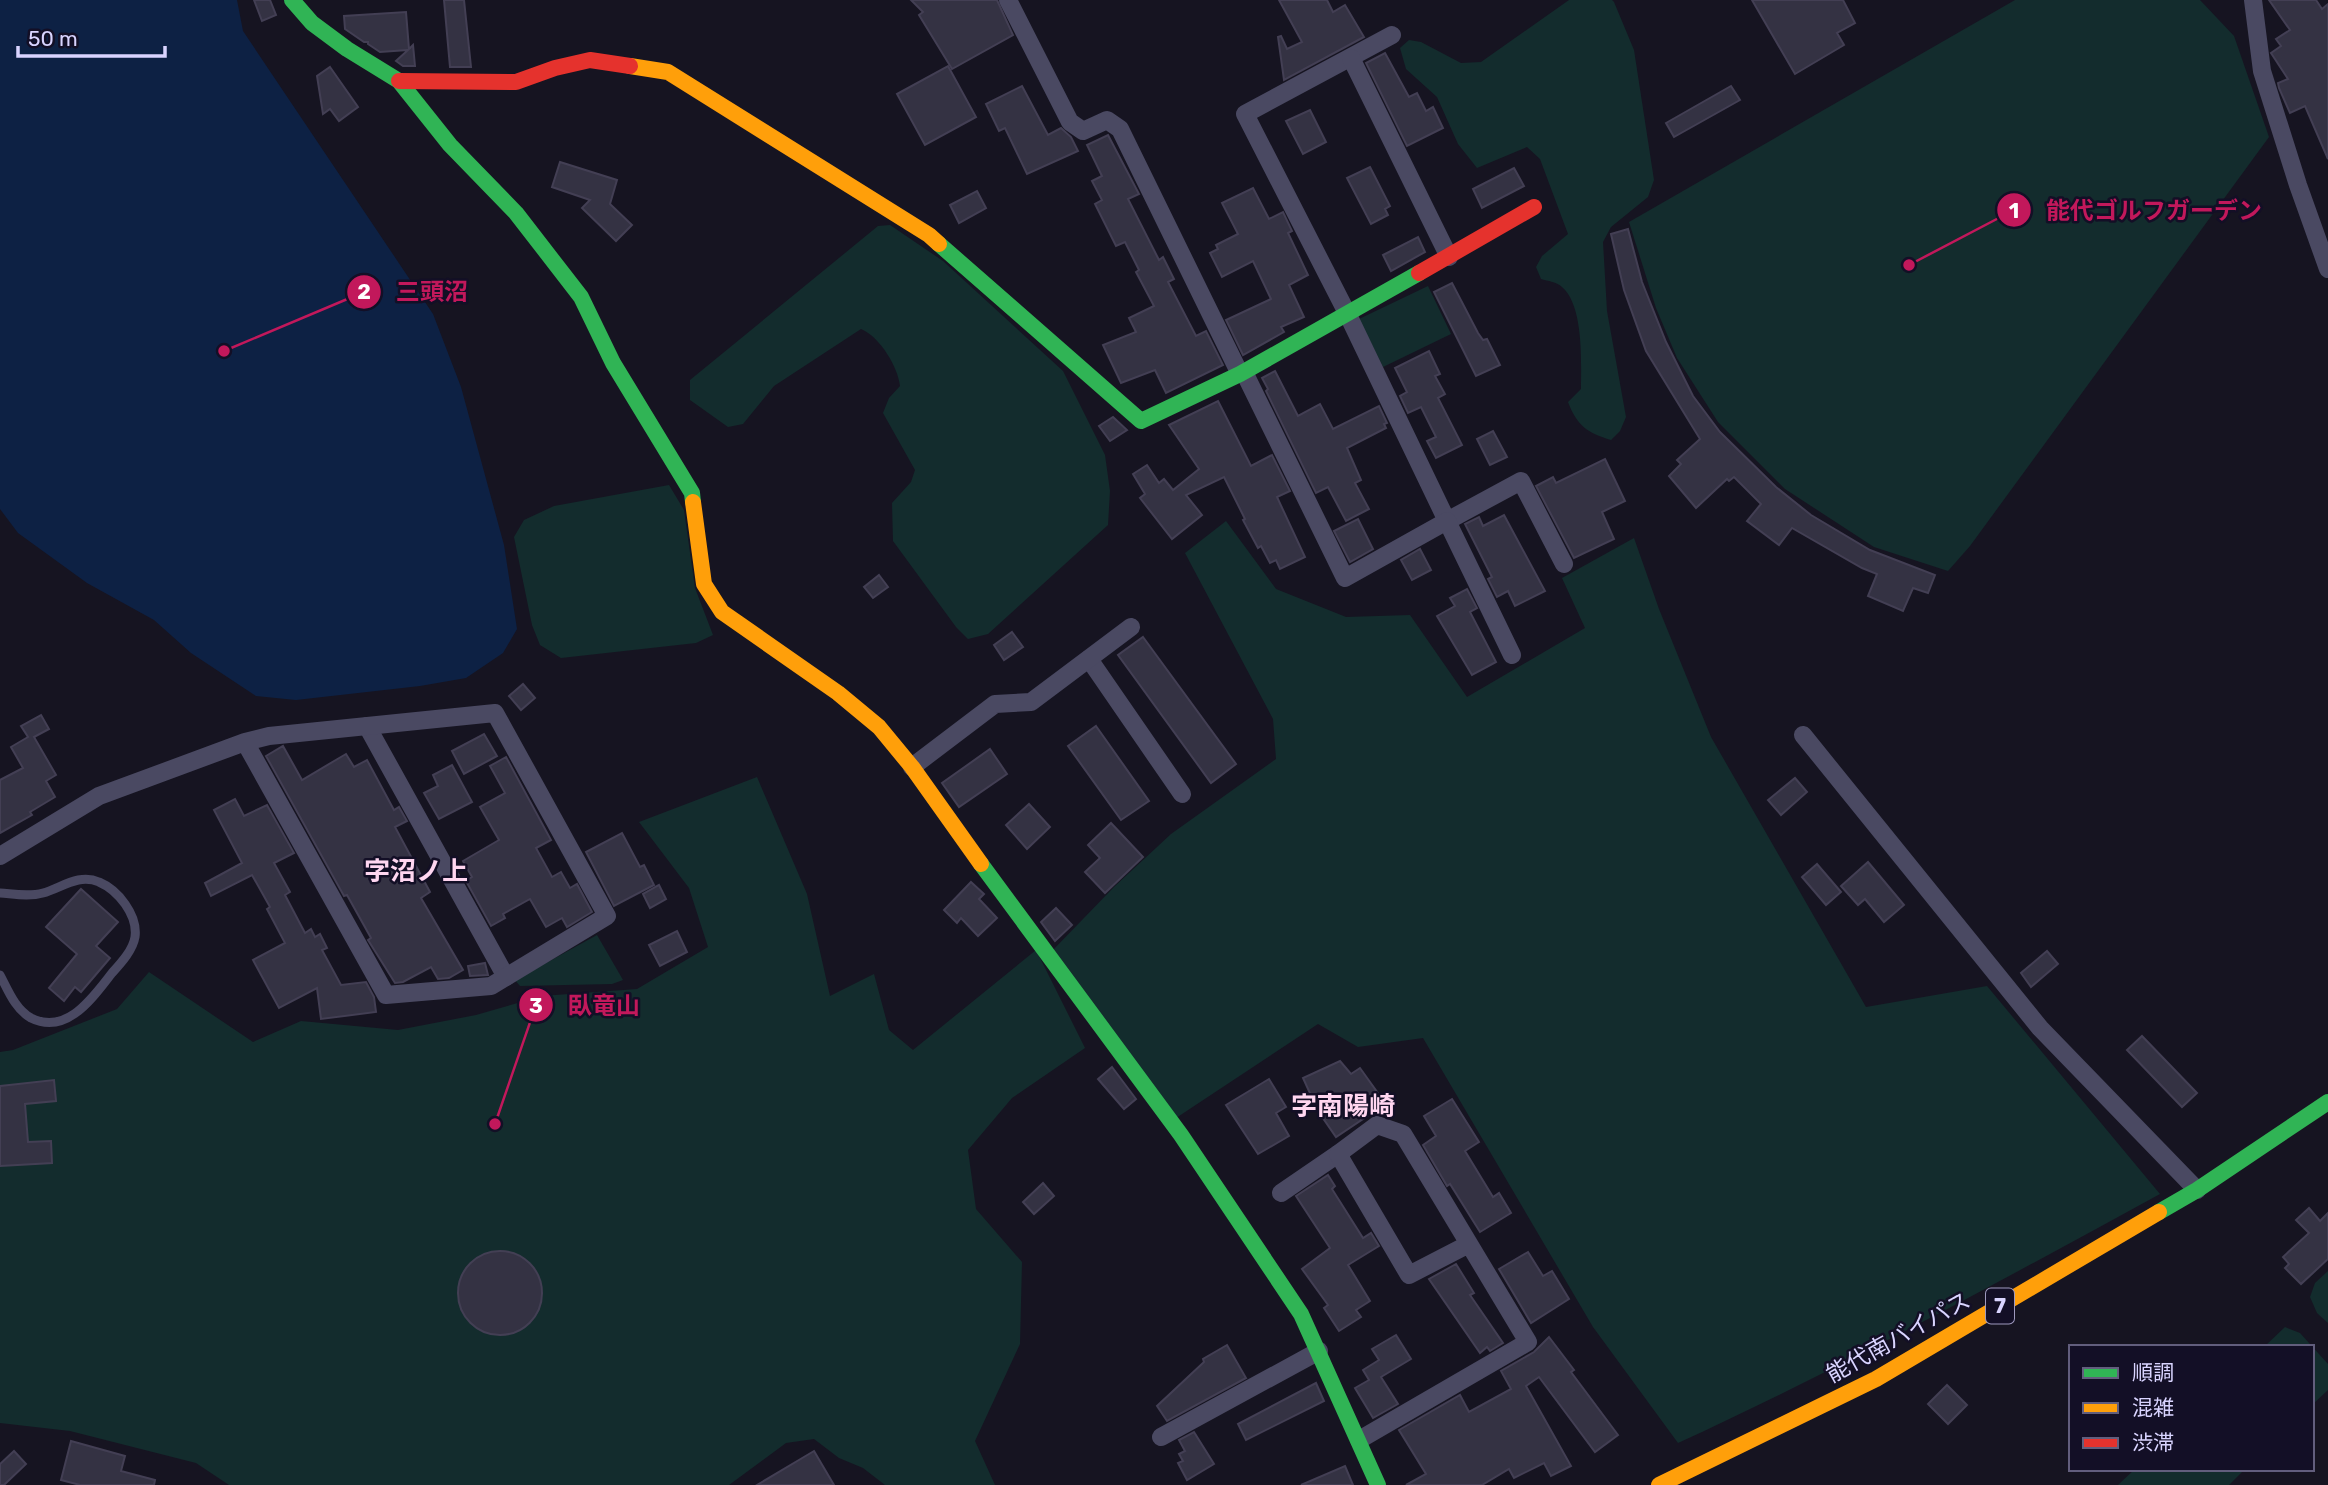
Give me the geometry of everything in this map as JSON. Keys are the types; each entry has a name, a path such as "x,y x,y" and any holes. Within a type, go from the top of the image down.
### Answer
{"main road":[{"path":"292,0 312,23 347,49 399,81 450,145 516,213 581,297 613,363 691,493 704,584 722,612 879,727 912,767 1043,950 1181,1135 1301,1314 1378,1485"},
{"path":"399,81 516,82 555,68 590,60 668,72 929,235 1141,421 1242,373 1534,207"},
{"name":"能代南バイパス","path":"1659,1485 1876,1379 2197,1190 2328,1102"}],"street":[{"path":"1009,0 1070,121 1083,131 1107,120 1120,129 1345,578 1521,481 1564,564"},
{"path":"2253,0 2262,71 2328,270"},
{"path":"1392,35 1245,114 1348,315 1512,655"},
{"path":"1351,58 1449,257"},
{"path":"912,767 995,704 1031,702 1131,627"},
{"path":"1089,659 1182,794"},
{"path":"0,856 99,796 245,742 269,736 495,713 607,916 491,986 386,995 245,742"},
{"path":"367,726 506,977"},
{"path":"1803,735 2047,1035 2197,1190"},
{"path":"1281,1192 1377,1125 1403,1134 1528,1342 1359,1440"},
{"path":"1338,1154 1409,1275 1469,1244"},
{"path":"1161,1437 1319,1351"}],"lane":[{"path":"0,893 42,894 72,880 97,881 119,895 133,919 135,938 126,956 84,1009 55,1023 32,1018 18,1008 0,975"}],"green space":[{"path":"1569,0 1614,2 1634,50 1654,180 1648,197 1611,227 1603,242 1607,311 1626,417 1620,431 1611,440 1579,423 1568,402 1581,389 1580,335 1569,296 1560,285 1541,279 1536,267 1542,256 1568,234 1540,159 1527,147 1477,168 1458,144 1437,97 1406,69 1400,48 1409,40 1421,42 1461,63 1481,62"},
{"path":"2015,0 2200,0 2234,36 2269,137 1970,546 1948,571 1874,547 1785,489 1718,422 1677,358 1656,308 1629,222"},
{"path":"890,225 943,261 1063,371 1105,455 1110,491 1108,525 988,634 968,639 956,627 893,541 892,503 911,482 915,470 883,413 889,398 900,386 892,362 875,339 861,329 774,386 743,424 728,427 690,400 690,380 878,226"},
{"path":"1428,286 1451,334 1383,367 1359,319"},
{"path":"669,485 684,510 695,588 713,635 696,643 561,658 540,645 532,625 514,537 524,520 554,506"},
{"path":"1226,521 1276,589 1346,617 1410,615 1467,697 1585,628 1562,578 1634,538 1659,609 1711,737 1866,1007 1987,986 2160,1194 1861,1354 1678,1443 1593,1327 1423,1038 1358,1047 1318,1024 1170,1122 1053,950 1114,887 1171,834 1276,759 1273,719 1185,553"},
{"path":"757,777 807,894 830,996 874,974 889,1030 913,1050 1036,950 1085,1048 1012,1098 968,1150 976,1209 1022,1262 1020,1344 975,1441 995,1485 885,1485 863,1468 839,1458 814,1439 786,1443 729,1485 229,1485 196,1463 70,1431 0,1423 0,1052 13,1050 117,1009 149,972 253,1042 301,1021 398,1030 476,1015 542,996 637,989 708,947 689,888 639,822"},
{"path":"597,935 623,980 612,984 520,986 515,980"},
{"path":"2328,1271 2328,1323 2317,1313 2310,1297 2315,1283"},
{"path":"2285,1327 2300,1333 2311,1345 2266,1345"},
{"path":"2314,1348 2328,1364 2328,1390 2314,1403"},
{"path":"2133,1471 2243,1471 2229,1485 2118,1485"}],"water":[{"path":"0,0 237,0 243,31 433,314 461,387 504,545 517,629 503,653 466,678 296,700 256,696 191,653 154,620 87,583 18,533 0,509"}],"building":[{"path":"254,0 270,0 276,15 262,21"},
{"path":"444,0 464,0 471,67 450,67"},
{"path":"911,0 997,0 1013,35 952,69 919,15 923,12"},
{"path":"1279,0 1327,0 1333,12 1345,5 1364,37 1284,80 1278,37 1281,36 1287,49 1302,42"},
{"path":"1752,0 1843,0 1855,23 1837,33 1844,45 1795,74"},
{"path":"2269,0 2316,0 2322,9 2328,4 2328,159 2305,106 2290,113 2279,88 2278,83 2288,79 2271,53 2281,46 2276,39 2290,30"},
{"path":"406,12 409,49 413,45 415,66 403,66 396,61 408,50 380,52 345,29 344,16"},
{"path":"1385,53 1409,97 1417,93 1426,111 1433,107 1443,128 1407,146 1366,63"},
{"path":"948,66 976,117 925,145 897,94"},
{"path":"330,67 358,107 339,121 330,109 323,114 317,76"},
{"path":"1022,86 1048,135 1061,128 1071,137 1078,151 1027,174 1005,128 999,131 986,104"},
{"path":"1731,86 1740,100 1674,137 1666,123"},
{"path":"1310,110 1326,142 1303,154 1286,121"},
{"path":"1108,135 1139,194 1128,199 1159,260 1163,257 1174,279 1168,282 1196,336 1206,331 1223,365 1166,393 1155,370 1121,383 1103,345 1136,332 1129,318 1154,306 1136,272 1139,270 1125,242 1116,246 1095,204 1102,200 1092,181 1102,176 1087,145"},
{"path":"560,162 617,180 610,204 632,225 616,241 582,208 590,200 552,187"},
{"path":"1370,167 1390,206 1385,209 1388,215 1371,224 1347,178"},
{"path":"1514,168 1524,186 1482,208 1473,189"},
{"path":"1253,188 1269,219 1283,212 1292,231 1288,233 1308,275 1289,285 1304,317 1281,327 1284,332 1243,355 1226,320 1271,299 1253,261 1222,277 1210,253 1218,249 1216,245 1238,234 1222,203"},
{"path":"977,191 986,208 959,223 950,205"},
{"path":"1628,229 1642,282 1666,342 1693,396 1720,432 1776,487 1811,515 1870,550 1935,575 1928,593 1913,588 1903,611 1868,596 1877,574 1792,528 1779,545 1747,521 1761,504 1734,477 1729,481 1727,479 1696,508 1669,476 1681,464 1677,460 1700,439 1646,351 1624,290 1611,234"},
{"path":"1418,237 1425,252 1391,271 1383,255"},
{"path":"1452,283 1478,333 1483,340 1487,339 1500,365 1476,376 1434,292"},
{"path":"1429,351 1440,374 1435,376 1445,394 1438,398 1462,445 1436,458 1427,441 1436,437 1421,407 1408,413 1400,396 1407,392 1395,368"},
{"path":"1275,371 1298,416 1320,404 1333,429 1379,406 1387,423 1384,424 1386,428 1347,448 1361,480 1355,483 1369,509 1346,521 1328,487 1316,493 1266,391 1268,389 1262,378"},
{"path":"1218,401 1251,466 1272,455 1290,491 1277,497 1305,557 1280,569 1276,560 1270,563 1261,546 1258,548 1224,477 1186,495 1202,515 1172,539 1140,498 1145,494 1133,474 1147,465 1159,483 1164,479 1173,490 1199,469 1169,425"},
{"path":"1113,417 1127,430 1110,441 1099,426"},
{"path":"1493,431 1507,457 1490,465 1477,439"},
{"path":"1605,459 1625,501 1602,512 1614,539 1574,558 1536,486 1553,477 1556,483"},
{"path":"1504,515 1545,591 1515,606 1508,591 1497,597 1488,579 1492,577 1465,524 1479,517 1483,526"},
{"path":"1358,519 1373,549 1350,562 1334,531"},
{"path":"1420,549 1431,570 1412,580 1401,560"},
{"path":"879,575 888,587 873,598 864,587"},
{"path":"1467,589 1477,608 1470,612 1496,662 1472,675 1437,616 1455,606 1450,598"},
{"path":"1012,632 1023,647 1004,660 994,645"},
{"path":"1143,637 1236,764 1211,783 1118,655"},
{"path":"523,684 535,698 521,710 509,696"},
{"path":"41,715 49,729 34,737 56,775 46,781 55,797 30,812 32,815 0,833 0,780 23,768 11,747 28,737 21,726"},
{"path":"1096,726 1149,801 1121,820 1068,746"},
{"path":"484,734 497,756 464,774 452,751"},
{"path":"283,746 302,780 346,754 354,767 367,760 394,810 399,807 407,821 395,827 430,892 421,898 463,970 449,978 438,979 431,967 403,982 395,983 368,940 371,938 347,895 344,896 266,756"},
{"path":"990,749 1007,774 959,807 942,783"},
{"path":"506,757 551,840 536,848 552,877 561,872 570,888 577,884 592,912 567,927 562,918 546,927 530,899 503,914 505,918 491,926 466,881 472,877 463,861 499,840 480,807 505,793 490,766"},
{"path":"452,765 472,802 439,819 424,793 438,786 433,775"},
{"path":"1795,778 1807,792 1781,815 1768,800"},
{"path":"235,799 244,816 267,805 294,853 274,863 290,892 285,895 305,933 311,929 315,937 320,934 327,948 322,950 341,985 366,982 374,997 376,1012 321,1019 317,988 279,1008 253,960 285,943 267,909 270,907 252,875 211,896 205,883 242,863 214,810"},
{"path":"1029,804 1050,827 1027,849 1006,825"},
{"path":"1111,823 1143,857 1105,893 1085,872 1100,858 1088,845"},
{"path":"622,833 640,867 644,865 654,885 614,906 586,852"},
{"path":"1868,862 1904,905 1884,922 1865,899 1858,905 1841,886"},
{"path":"1817,864 1841,892 1826,905 1802,877"},
{"path":"971,882 984,894 979,899 997,918 978,936 961,918 957,923 944,910"},
{"path":"659,885 666,899 650,908 643,894"},
{"path":"81,889 118,922 96,946 110,958 81,992 75,987 64,1001 49,988 77,954 46,927"},
{"path":"1056,908 1072,925 1055,941 1041,922"},
{"path":"677,931 687,952 660,966 649,945"},
{"path":"2047,951 2058,964 2031,987 2021,973"},
{"path":"485,963 488,975 470,976 468,966"},
{"path":"2142,1036 2197,1093 2182,1107 2127,1050"},
{"path":"1340,1061 1351,1074 1360,1068 1380,1096 1366,1105 1372,1113 1336,1137 1318,1111 1303,1078"},
{"path":"1112,1067 1136,1099 1124,1109 1098,1079"},
{"path":"1269,1079 1286,1107 1276,1113 1289,1136 1258,1154 1226,1105"},
{"path":"54,1080 56,1101 25,1104 28,1142 51,1141 52,1163 0,1166 0,1086"},
{"path":"1452,1099 1479,1142 1465,1151 1493,1197 1499,1193 1511,1213 1480,1232 1450,1184 1447,1186 1423,1145 1436,1136 1424,1116"},
{"path":"1328,1175 1335,1186 1332,1189 1363,1238 1371,1233 1379,1246 1348,1265 1370,1301 1356,1310 1361,1317 1339,1331 1324,1308 1328,1305 1302,1269 1330,1248 1296,1196"},
{"path":"1043,1183 1054,1196 1034,1214 1023,1202"},
{"path":"2309,1208 2320,1221 2328,1213 2328,1259 2301,1284 2285,1268 2289,1264 2283,1257 2309,1233 2296,1220"},
{"path":"500,1251 516,1254 530,1263 539,1277 542,1293 539,1309 530,1323 516,1332 500,1335 484,1332 470,1323 461,1309 458,1293 461,1277 470,1263 484,1254"},
{"path":"1528,1252 1543,1276 1552,1271 1569,1299 1531,1323 1499,1269"},
{"path":"1456,1264 1474,1293 1470,1295 1503,1343 1490,1351 1487,1347 1480,1353 1429,1279"},
{"path":"1396,1335 1411,1359 1381,1377 1398,1404 1373,1418 1355,1388 1369,1380 1363,1370 1379,1360 1372,1349"},
{"path":"1549,1337 1574,1370 1571,1372 1618,1435 1595,1452 1539,1377 1526,1386 1571,1466 1551,1476 1544,1463 1514,1478 1509,1469 1482,1485 1406,1485 1426,1474 1399,1430 1460,1395 1469,1412 1511,1389 1501,1371 1534,1352"},
{"path":"1227,1345 1246,1378 1167,1421 1157,1406 1204,1362 1203,1359"},
{"path":"1316,1383 1324,1401 1246,1440 1238,1424"},
{"path":"1947,1385 1967,1405 1948,1424 1928,1404"},
{"path":"1194,1432 1214,1464 1187,1480 1178,1463 1183,1461 1179,1454 1185,1451 1179,1440"},
{"path":"71,1441 125,1456 121,1471 155,1480 154,1485 80,1485 61,1480"},
{"path":"14,1451 26,1464 4,1485 0,1485 0,1464"},
{"path":"814,1451 834,1485 757,1485"},
{"path":"1345,1466 1353,1485 1301,1485"}],"traffic: fast":[{"path":"292,0 312,23 347,49 399,81 450,145 516,213 581,297 613,363 692,493 693,502"},
{"path":"939,244 1141,421 1240,374 1419,273"},
{"path":"981,864 1181,1135 1301,1314 1378,1485"},
{"path":"2159,1212 2197,1190 2328,1102"}],"traffic: slow":[{"path":"630,66 668,72 929,235 939,244"},
{"path":"693,502 704,584 722,612 838,693 879,727 912,767 981,864"},
{"path":"1659,1485 1876,1379 2159,1212"}],"traffic: jam":[{"path":"399,81 516,82 555,68 590,60 630,66"},
{"path":"1419,273 1534,207"}],"place":[{"name":"能代ゴルフガーデン","path":"1909,265"},
{"name":"三頭沼","path":"224,351"},
{"name":"臥竜山","path":"495,1124"}],"district":[{"name":"字沼ノ上","path":"416,871"},
{"name":"字南陽崎","path":"1343,1106"}]}
